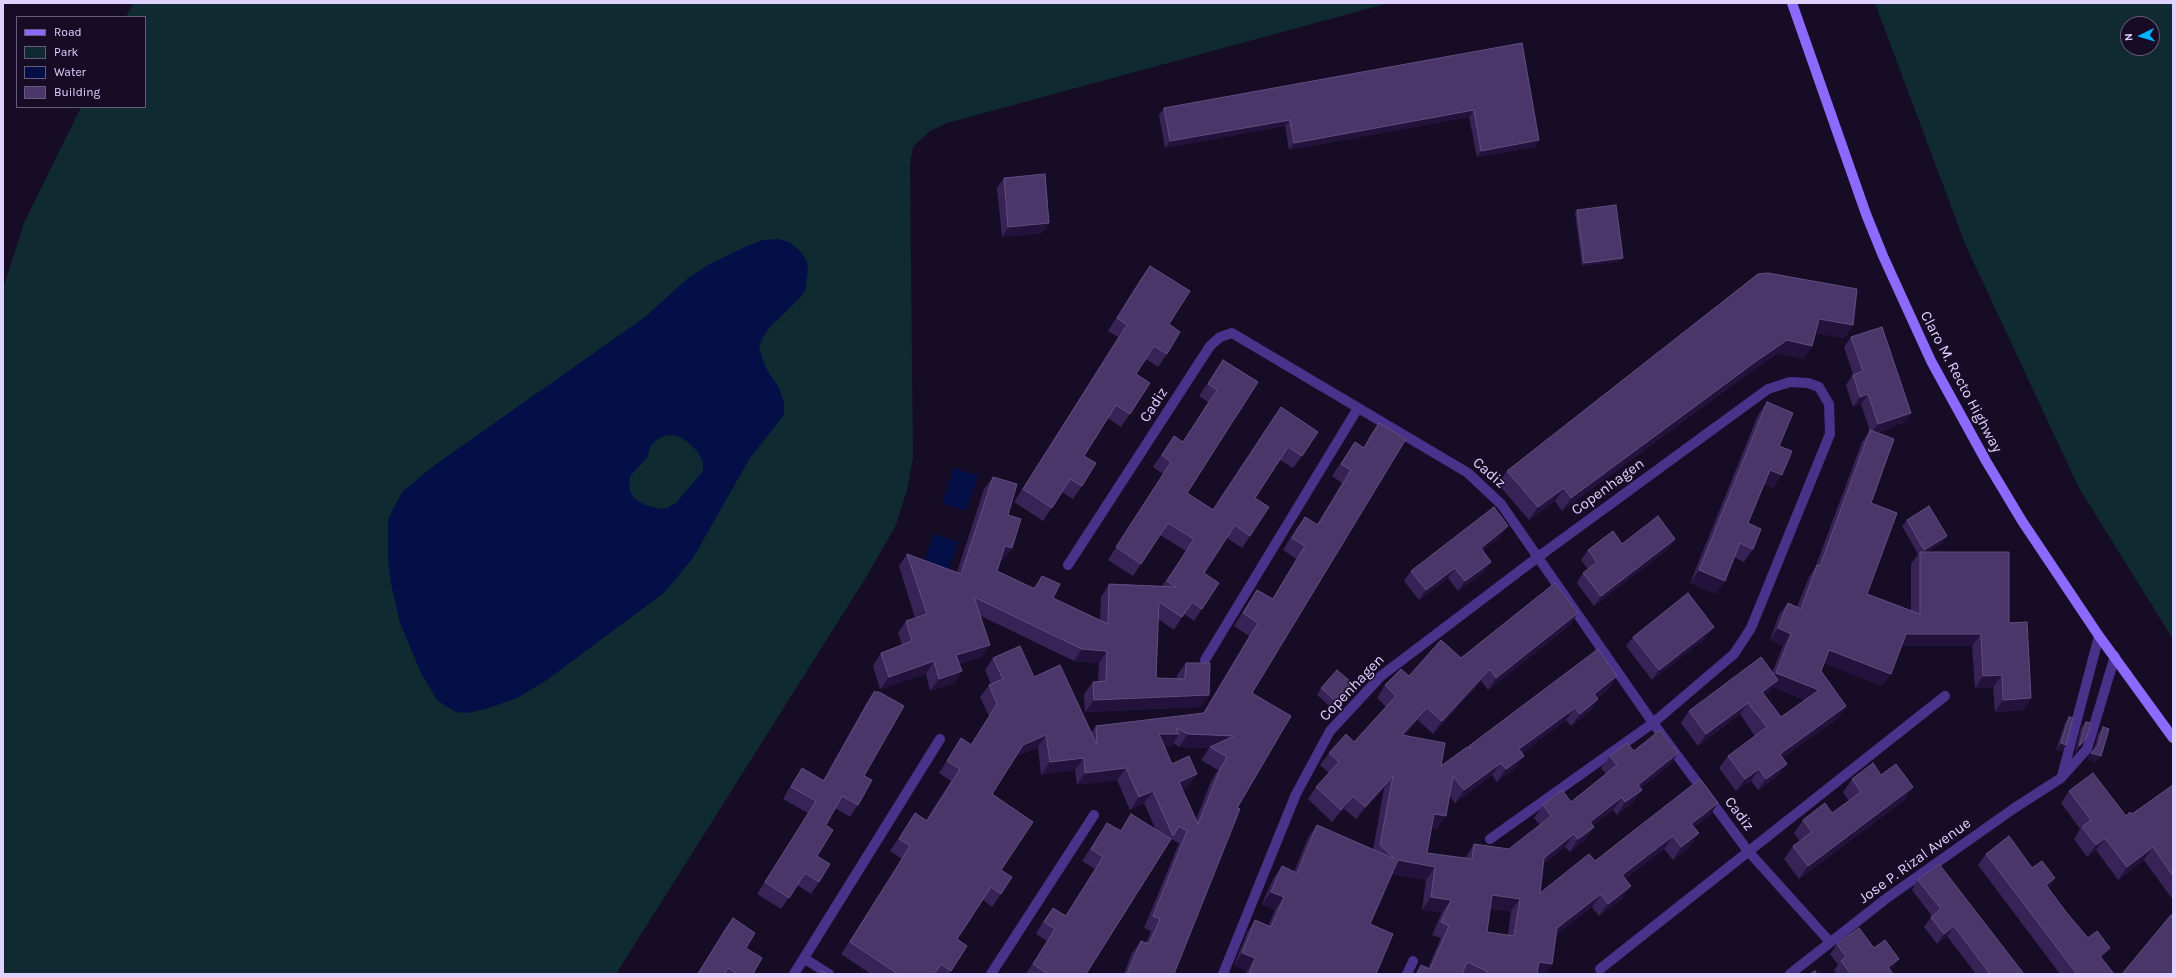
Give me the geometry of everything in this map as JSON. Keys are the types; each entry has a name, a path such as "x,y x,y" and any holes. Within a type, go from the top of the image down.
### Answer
{"main road":[{"name":"Claro M. Recto Highway","path":"1792,3 1866,214 1886,263 1931,361 1986,462 2022,521 2099,636 2115,656 2173,738"}],"street":[{"name":"Cadiz","path":"1068,565 1210,346 1220,337 1232,333 1468,473 1501,504 1653,723 1748,851 1830,942"},
{"name":"Copenhagen","path":"1223,974 1296,794 1330,731 1381,676 1538,557 1768,389 1790,382 1808,383 1819,388 1829,404 1830,434 1751,628 1734,654 1653,723 1490,839"},
{"path":"1205,660 1358,408"},
{"path":"2061,778 2099,636"},
{"name":"Jose P. Rizal Avenue","path":"1790,974 1887,898 2008,812 2061,778 2087,749 2115,656"},
{"path":"1600,969 1945,696"},
{"path":"794,974 805,959 940,739"},
{"path":"991,974 1094,815"},
{"path":"805,959 829,974"},
{"path":"1407,974 1413,961"}],"green space":[{"path":"133,3 1389,3 947,123 930,131 913,147 910,164 913,458 907,490 896,525 868,574 616,974 3,974 3,289 24,223 81,108 146,108 146,16 126,16"},
{"path":"1875,3 2173,3 2173,639 2079,488 1966,246"}],"water":[{"path":"778,239 789,242 800,251 807,261 808,271 805,290 800,298 770,327 762,339 759,348 766,368 779,388 784,402 784,415 750,458 693,558 664,593 544,682 517,698 486,709 467,713 456,712 447,707 437,700 422,675 400,623 392,588 388,562 388,519 402,492 432,467 645,317 688,278 708,265 763,240","holes":["667,435 678,436 688,442 698,452 703,463 703,471 676,503 667,508 661,509 645,505 635,499 630,491 630,476 647,458 650,447 656,440"]},
{"path":"954,468 978,476 966,511 942,503"},
{"path":"933,534 958,542 947,574 923,566"}],"building":[{"path":"1522,43 1539,140 1481,151 1474,110 1294,143 1290,120 1170,141 1164,108"},
{"path":"1045,174 1049,223 1008,227 1004,178"},
{"path":"1616,205 1623,258 1584,263 1577,210"},
{"path":"1150,266 1190,291 1169,324 1180,332 1167,354 1154,346 1136,374 1150,383 1130,414 1116,405 1084,456 1096,463 1082,486 1070,479 1052,508 1023,489 1127,325 1117,318"},
{"path":"1768,273 1857,289 1853,325 1819,319 1812,346 1787,340 1571,498 1564,488 1538,507 1507,471 1758,274"},
{"path":"1882,327 1911,413 1878,424 1868,394 1860,397 1853,375 1863,371 1851,337"},
{"path":"1223,360 1258,382 1187,493 1213,510 1281,407 1318,432 1302,456 1288,447 1255,498 1269,507 1250,536 1235,525 1204,573 1219,583 1202,609 1192,602 1182,617 1159,602 1156,678 1185,679 1186,663 1210,663 1209,695 1094,700 1093,682 1106,681 1107,651 1082,649 974,597 990,645 956,655 962,671 939,679 934,661 889,677 881,653 912,641 906,621 927,614 907,554 961,574 993,477 1017,484 1008,515 1021,519 1012,548 1005,546 997,571 1035,589 1042,576 1060,584 1053,598 1108,624 1109,584 1176,587 1167,581 1194,539 1168,523 1141,564 1116,547 1171,462 1162,455 1174,436 1183,442 1217,390 1208,384"},
{"path":"1767,402 1793,413 1779,446 1792,451 1782,475 1770,470 1748,523 1761,529 1753,549 1740,543 1725,581 1699,570"},
{"path":"1379,423 1406,439 1252,693 1291,716 1237,808 1240,809 1174,974 1127,974 1141,941 1149,944 1160,919 1153,916 1187,831 1179,826 1173,836 1153,791 1139,797 1126,768 1085,773 1084,758 1050,762 1046,735 1023,745 992,794 1033,822 1001,870 1012,877 1001,894 991,887 957,939 967,946 951,971 941,964 934,974 898,974 850,942 910,846 899,839 915,813 927,821 960,769 947,761 961,738 971,745 997,704 989,685 1003,679 993,658 1020,646 1034,677 1060,665 1097,745 1096,726 1204,713 1258,623 1243,613 1257,590 1273,599 1305,546 1292,538 1305,517 1318,525 1351,470 1341,464 1355,442 1364,448","holes":["1176,728 1188,734 1234,736 1210,747 1227,757 1220,769 1198,824 1179,782 1197,774 1189,756 1172,764 1159,734 1179,734"]},
{"path":"1870,430 1894,439 1871,503 1897,513 1867,594 1920,614 1920,552 2009,552 2009,623 2027,622 2031,698 2003,700 2002,675 1983,676 1981,634 1906,634 1891,674 1829,650 1821,671 1846,706 1780,754 1787,764 1766,779 1759,769 1745,779 1728,756 1767,727 1748,703 1706,734 1689,711 1761,657 1778,680 1762,692 1781,717 1819,690 1776,673 1791,634 1778,628 1788,603 1801,609 1817,565 1820,566"},
{"path":"1929,506 1947,536 1924,550 1907,520"},
{"path":"1494,507 1508,526 1481,548 1491,562 1465,581 1455,568 1426,590 1411,571"},
{"path":"1658,516 1675,539 1601,596 1583,573 1597,562 1588,550 1613,531 1622,544"},
{"path":"1555,583 1578,613 1496,678 1490,669 1442,721 1427,708 1402,735 1445,743 1441,766 1467,747 1471,748 1469,746 1598,649 1617,676 1594,694 1598,699 1580,714 1575,708 1519,749 1524,756 1506,769 1501,763 1464,790 1453,776 1446,816 1434,814 1427,853 1472,859 1474,844 1509,849 1551,816 1543,805 1562,790 1571,802 1617,765 1610,756 1627,743 1634,751 1660,730 1678,753 1638,785 1642,790 1625,802 1622,797 1590,822 1594,827 1578,839 1574,834 1544,858 1540,893 1589,854 1595,861 1700,779 1718,803 1691,824 1699,833 1681,847 1673,836 1622,875 1631,886 1608,904 1601,894 1557,928 1552,964 1539,962 1537,974 1487,974 1487,971 1467,962 1462,974 1417,974 1421,965 1430,969 1449,926 1441,922 1451,900 1431,897 1435,867 1398,860 1370,924 1393,934 1376,974 1249,974 1255,958 1242,953 1255,920 1271,927 1284,897 1271,892 1282,866 1297,873 1317,825 1395,859 1380,845 1393,776 1365,807 1353,796 1341,810 1316,787 1339,762 1329,753 1346,734 1354,742 1396,696 1385,685 1401,669 1409,676 1441,640 1461,658","holes":["1492,895 1520,899 1514,936 1487,932"]},
{"path":"1688,593 1714,627 1659,670 1633,637"},
{"path":"1337,670 1352,683 1337,702 1321,688"},
{"path":"874,692 879,692 904,706 864,776 872,780 858,805 842,796 826,825 833,830 817,856 830,864 819,882 805,873 789,898 765,882 816,801 791,787 802,768 824,781"},
{"path":"2069,717 2073,718 2066,745 2061,743"},
{"path":"2086,722 2091,723 2086,739 2079,746"},
{"path":"2103,727 2109,729 2101,756 2091,753 2098,745"},
{"path":"1873,763 1881,775 1896,764 1913,787 1808,866 1793,846 1812,832 1803,820 1825,803 1832,813 1861,792 1852,779"},
{"path":"2093,773 2126,816 2130,812 2132,814 2173,785 2173,876 2153,847 2127,867 2105,838 2096,845 2082,827 2091,820 2069,791"},
{"path":"1131,814 1171,839 1086,974 1048,974 1033,964 1055,929 1044,922 1053,908 1066,916 1103,857 1091,849 1107,823 1121,831"},
{"path":"2009,836 2032,868 2042,861 2055,878 2046,885 2088,938 2097,931 2110,948 2100,956 2114,974 2077,974 1986,854"},
{"path":"1939,864 2024,974 1990,974 1954,926 1944,934 1931,917 1941,909 1918,880"},
{"path":"2171,915 2173,918 2173,974 2122,974"},
{"path":"733,918 755,933 746,948 762,958 753,974 737,974 728,968 724,974 698,974"},
{"path":"1859,928 1874,948 1885,940 1899,959 1888,967 1893,974 1851,974 1841,961 1846,957 1837,944"},
{"path":"822,971 828,974 821,974"},
{"path":"1815,971 1817,974 1810,974"}]}
